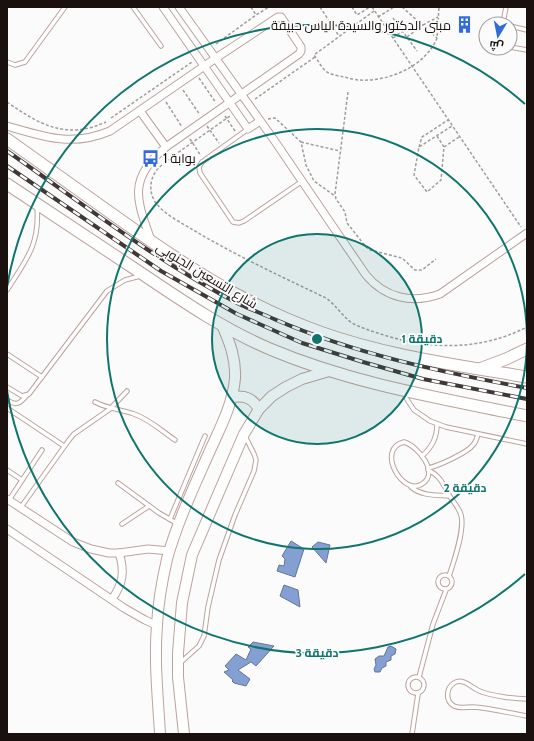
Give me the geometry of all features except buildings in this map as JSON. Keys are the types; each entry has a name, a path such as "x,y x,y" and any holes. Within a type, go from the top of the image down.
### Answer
{"main road":[{"name":"شارع التسعين الجنوبي","path":"7,139 194,270 223,288 268,311 347,341 388,352 429,361 527,377"},
{"path":"7,184 202,314 222,326 269,348 329,372 403,391 527,416"},
{"path":"479,369 527,349"}],"street":[{"path":"163,7 248,129 260,121"},
{"path":"173,21 183,9 366,275 374,284 384,291 399,297 416,299 440,294 526,234"},
{"path":"7,126 51,138 70,140 81,140 101,135 110,131 278,17 284,19 301,47 299,54 166,147 149,163 141,179 139,188 141,206 152,242"},
{"path":"185,38 196,30"},
{"path":"140,111 166,147"},
{"path":"160,734 156,625 159,600 170,551 174,522 228,409 232,397 234,363 232,347 222,326"},
{"path":"184,734 178,665 179,628 182,603 192,555 244,434 260,408 272,396 286,387 302,379 329,372"},
{"path":"232,397 240,395 248,397 260,408"},
{"path":"8,500 73,542 82,546 100,551 119,553 148,549 170,551"},
{"path":"7,529 112,600 134,614 156,625"},
{"path":"112,600 118,591 123,577 122,562 119,553"}],"lane":[{"path":"7,62 15,65 25,62 66,7"},
{"path":"133,7 161,46"},
{"path":"248,129 199,165 200,173 231,220 236,223 244,221 301,182"},
{"path":"7,290 32,249 37,228 37,204"},
{"path":"7,400 15,404 21,403 107,291 125,280 144,276"},
{"path":"7,354 42,377"},
{"path":"7,387 19,395 27,395"},
{"path":"21,508 74,434 110,409 127,391"},
{"path":"403,391 414,410 437,424 527,444"},
{"path":"95,402 110,409 142,417 175,440"},
{"path":"7,408 64,446"},
{"path":"422,456 434,442 437,424"},
{"path":"178,665 199,646 204,636 208,607 219,560 235,515 254,471 256,460 244,434"},
{"path":"428,469 439,465 470,448 475,442 478,434"},
{"path":"118,483 174,522 205,436"},
{"path":"410,486 416,487 426,482 428,477 428,469 422,456 415,447 404,442 398,443 391,453 392,460 396,472 404,483 418,492 427,495 449,496"},
{"path":"8,500 42,450"},
{"path":"428,469 442,480 449,496 458,509 462,522 449,576"},
{"path":"7,470 22,480"},
{"path":"122,524 149,506"},
{"path":"446,590 439,586 439,579 442,576 449,576"},
{"path":"419,677 433,624 446,590 452,586 452,578 449,576"},
{"path":"414,677 419,677 425,686 423,691 418,694 413,693 409,690 407,685 409,680 414,677"},
{"path":"527,700 489,694 477,690 466,682 460,681 455,682 450,686 448,692 450,703 455,706 481,708 527,716"},
{"path":"412,734 418,694"}],"path":[{"path":"251,7 256,15"},
{"path":"210,49 269,7"},
{"path":"320,7 339,36"},
{"path":"352,7 357,15 371,7 526,234"},
{"path":"378,17 394,7"},
{"path":"402,7 437,38"},
{"path":"374,11 314,55 326,72 359,80 371,80 394,75 412,66 428,52 437,38 439,7"},
{"path":"407,37 423,25 438,17"},
{"path":"393,18 417,51"},
{"path":"393,38 402,31"},
{"path":"111,118 198,58"},
{"path":"189,64 238,136"},
{"path":"172,75 222,148"},
{"path":"156,87 204,161"},
{"path":"335,196 348,92"},
{"path":"7,102 44,124 59,129 83,129 106,122"},
{"path":"260,121 275,118 301,142 340,151"},
{"path":"436,136 444,147 442,180 427,192 414,175 419,147 422,138 448,120"},
{"path":"419,147 452,126"},
{"path":"444,147 459,137"},
{"path":"422,138 425,143"},
{"path":"301,142 306,165 314,181 335,196 345,212 347,223 368,249 402,258 413,269 418,271 424,269 436,259"},
{"path":"162,165 153,175 151,190 153,199 163,210 214,242 326,298 342,314 360,327 399,340 441,346 487,342 507,336 527,327"}],"water":[{"path":"291,541 304,549 295,577 277,571 279,565 284,566 285,559 282,556"},
{"path":"318,542 330,545 326,563 312,547"},
{"path":"284,585 298,590 300,607 280,596"},
{"path":"253,642 274,646 256,666 251,662 238,670 250,679 246,686 234,683 232,681 233,680 224,672 229,670 225,666 236,654 246,660 251,649 248,647"},
{"path":"391,646 396,649 395,654 391,656 391,660 386,662 386,666 382,668 380,672 375,672 375,659 379,656 384,656 388,647"}],"railway":[{"path":"7,151 151,252 241,305 305,331 367,352 399,361 527,388"},
{"path":"7,166 161,271 237,314 302,343 363,362 423,379 527,399"}],"place":[{"name":"مبنى الدكتور والسيدة الياس حبيقة","path":"464,25"},
{"name":"بوابة 1","path":"150,158"}]}
